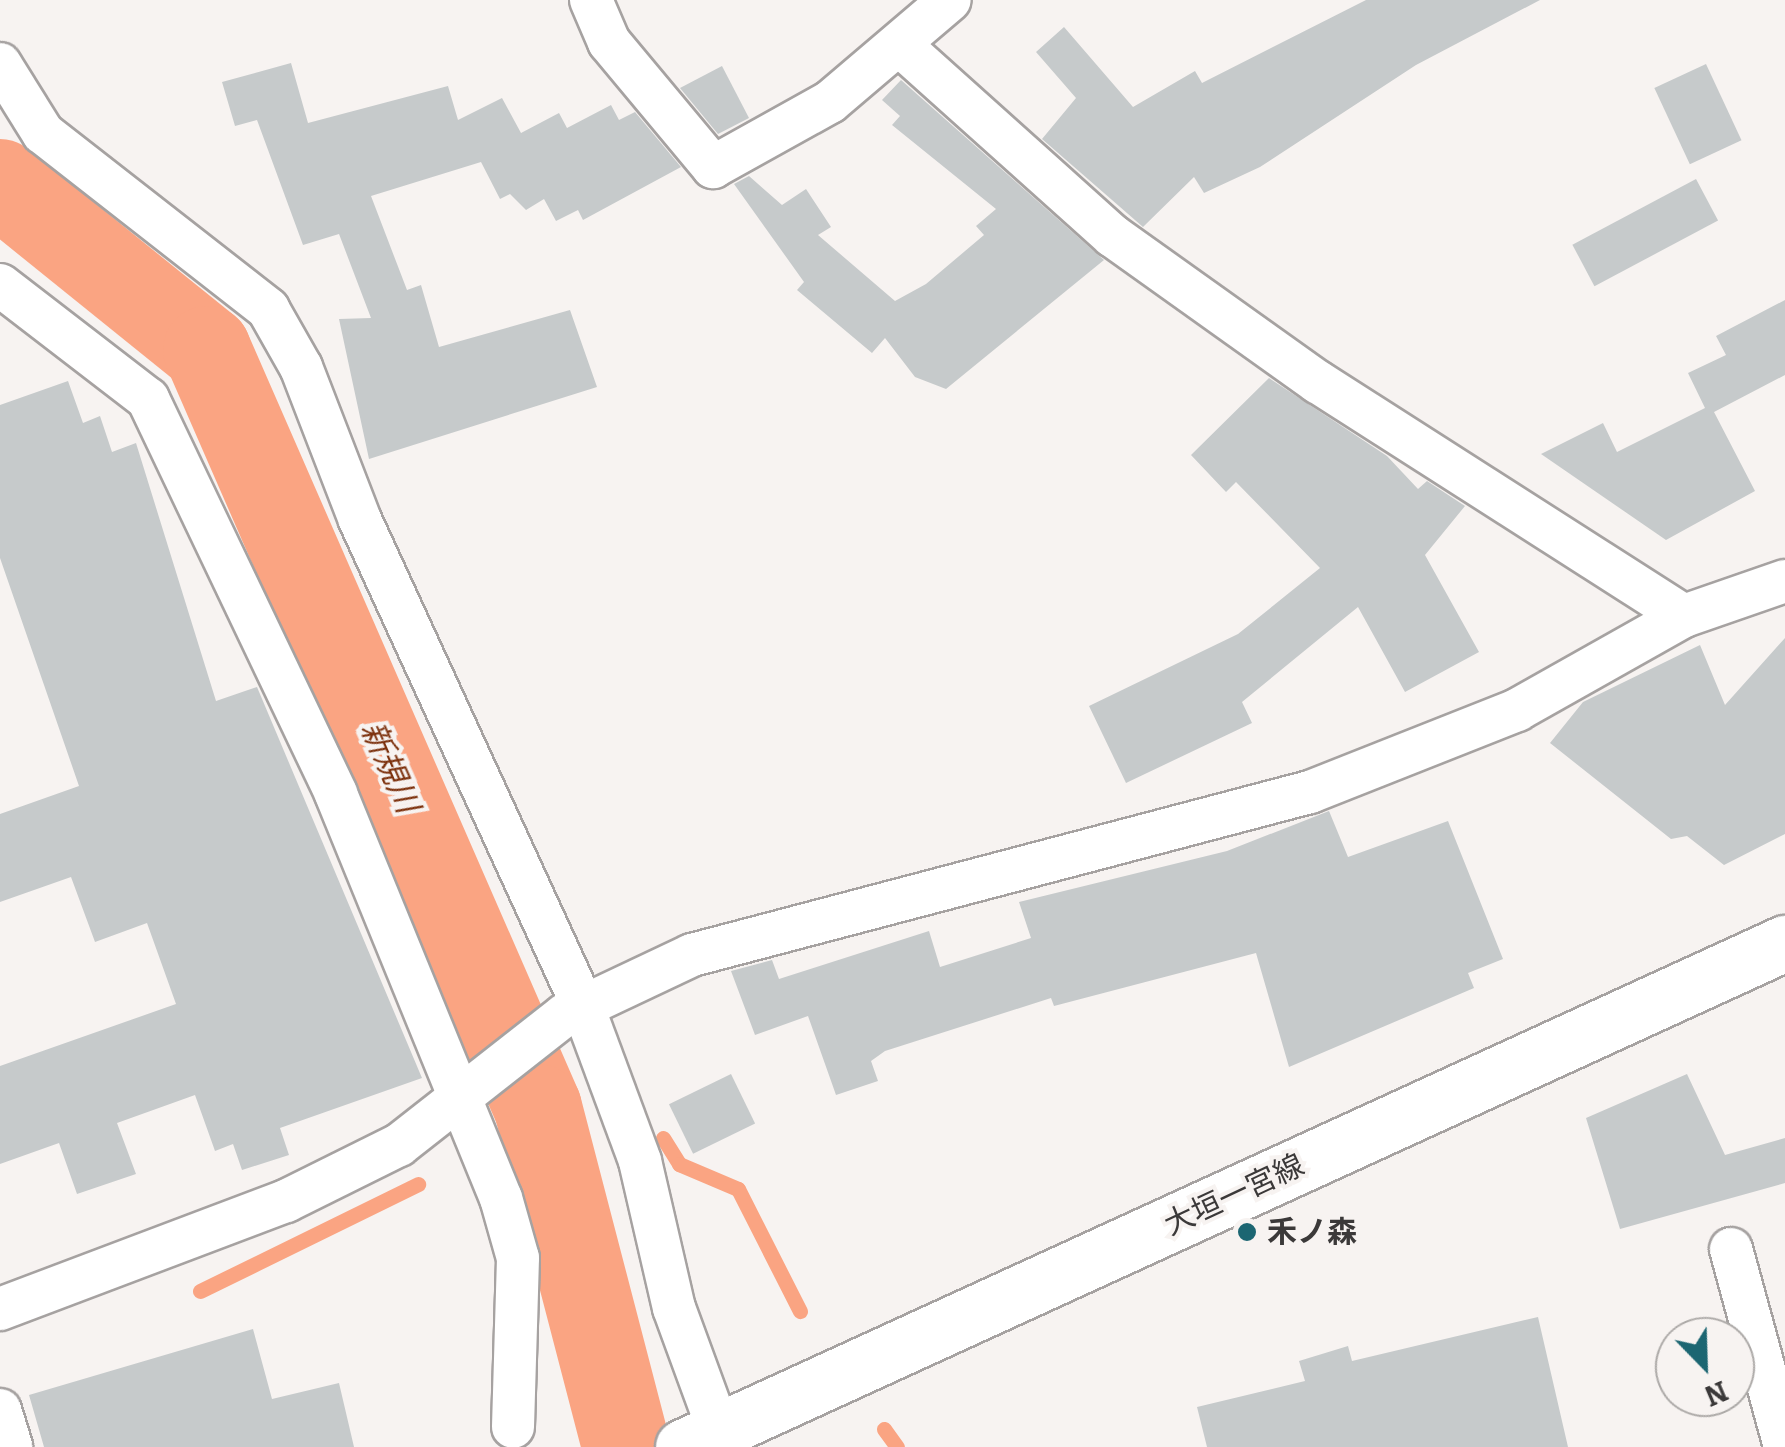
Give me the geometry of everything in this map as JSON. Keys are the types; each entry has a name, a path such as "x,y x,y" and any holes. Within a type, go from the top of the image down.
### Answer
{"main road":[{"name":"大垣一宮線","path":"698,1440 1785,942"}],"street":[{"path":"592,0 609,42 713,166 830,102 950,0"},
{"path":"900,46 1113,236 1318,382 1684,616"},
{"path":"0,64 43,133 268,309 640,1161 674,1308 698,1440"},
{"path":"0,284 148,399 173,439 468,1088 518,1258 513,1427"},
{"path":"0,1308 286,1201 399,1145 574,1009 785,926 988,882 1310,792 1517,710 1684,616 1785,581"},
{"path":"1732,1249 1785,1447"},
{"path":"0,1410 11,1447"}],"building":[{"path":"1366,0 1540,0 1416,65 1260,167 1204,193 1194,177 1143,227 1042,139 1076,98 1036,52 1064,27 1133,107 1195,71 1202,83"},
{"path":"291,63 308,123 448,86 458,120 502,98 521,133 559,113 567,128 611,105 619,120 635,112 681,167 583,220 578,210 556,221 544,199 526,210 510,194 500,199 481,162 371,196 407,290 421,285 439,347 570,310 597,387 369,459 339,319 371,318 339,234 303,245 257,120 235,126 222,82"},
{"path":"1706,64 1741,140 1690,164 1654,88"},
{"path":"722,66 749,118 718,134 680,88"},
{"path":"901,80 1104,260 946,389 915,377 885,338 872,353 797,290 804,282 734,184 749,176 782,205 806,189 831,227 818,235 895,301 926,284 984,235 976,226 996,209 892,125 900,116 882,100"},
{"path":"1696,179 1718,220 1594,286 1572,245"},
{"path":"1785,300 1785,375 1714,412 1755,491 1666,540 1541,454 1603,423 1617,452 1705,408 1688,373 1726,355 1716,336"},
{"path":"1269,378 1387,456 1418,489 1427,481 1465,506 1425,555 1479,652 1405,692 1358,607 1242,702 1252,723 1126,783 1089,706 1238,634 1320,568 1236,482 1226,492 1191,455"},
{"path":"68,381 83,423 100,416 112,452 136,443 216,701 257,687 422,1078 280,1128 289,1155 242,1170 233,1144 215,1151 195,1095 117,1123 136,1174 77,1194 59,1143 0,1164 0,1066 176,1004 147,923 95,942 71,877 0,902 0,814 79,786 0,558 0,405"},
{"path":"1785,638 1785,834 1724,865 1687,836 1671,839 1550,743 1583,702 1700,645 1725,705"},
{"path":"1329,811 1348,857 1448,821 1503,959 1468,973 1474,988 1289,1067 1256,953 1054,1006 1051,998 885,1051 871,1061 878,1081 836,1095 808,1016 755,1035 731,971 772,960 779,979 929,931 940,967 1031,938 1019,902 1227,851"},
{"path":"731,1074 755,1123 693,1154 669,1104"},
{"path":"1687,1074 1725,1155 1785,1138 1785,1183 1620,1229 1586,1118"},
{"path":"1538,1317 1568,1447 1207,1447 1197,1407 1305,1381 1299,1361 1348,1346 1352,1361"},
{"path":"253,1329 272,1399 339,1383 354,1447 44,1447 29,1395"}],"waterway":[{"name":"新規川","path":"0,183 207,350 538,1108 626,1447"},
{"path":"663,1138 679,1164 738,1189 800,1311"},
{"path":"200,1291 418,1184"},
{"path":"884,1429 897,1447"}],"place":[{"name":"禾ノ森","path":"1247,1232"}]}
